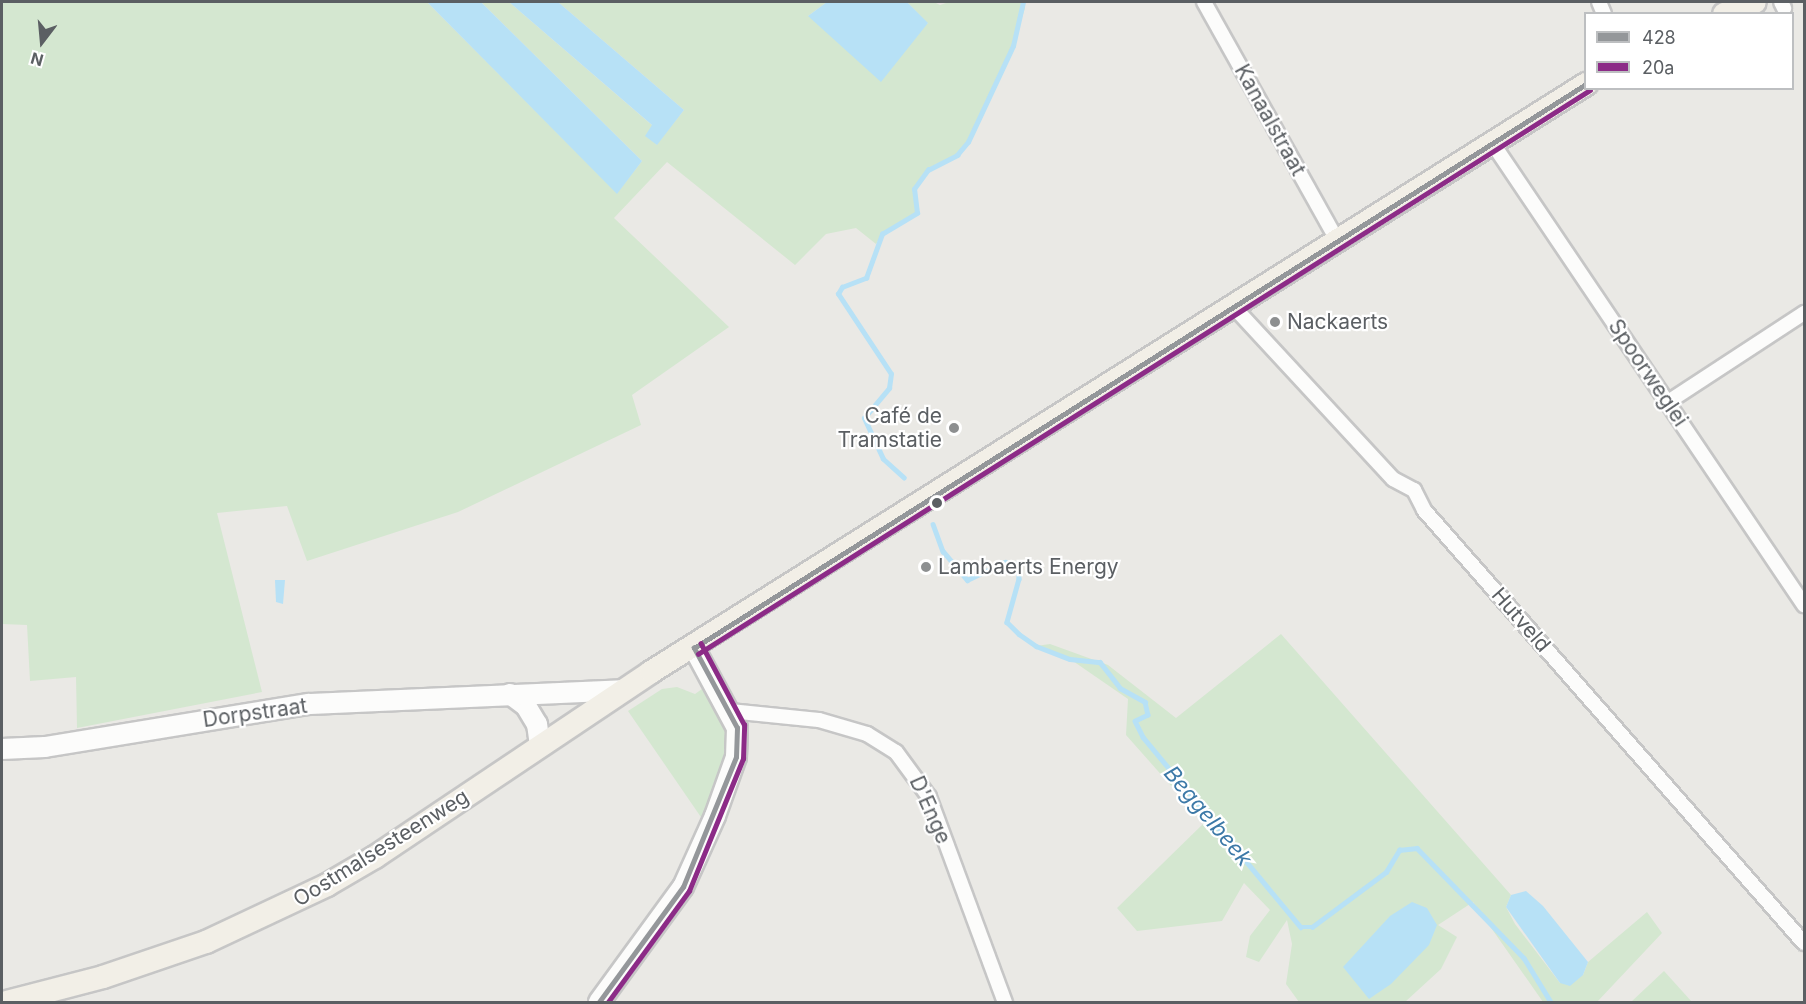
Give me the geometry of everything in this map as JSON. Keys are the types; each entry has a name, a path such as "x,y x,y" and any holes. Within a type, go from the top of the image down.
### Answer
{"main road":[{"path":"1729,12 1755,2"},
{"name":"Oostmalsesteenweg","path":"7,1002 114,974 206,942 273,914 375,857 624,690 694,648 1491,141 1584,85"}],"street":[{"name":"Kanaalstraat","path":"1203,2 1337,240"},
{"name":"Spoorweglei","path":"1491,141 1804,605"},
{"name":"Hutveld","path":"1232,305 1393,479 1413,490 1424,510 1804,943"},
{"path":"1668,402 1804,313"},
{"path":"599,1002 671,905 696,862 736,757 737,728 730,711 694,648"},
{"name":"Dorpstraat","path":"2,749 45,747 309,704 624,690"},
{"path":"510,694 526,706 537,724 540,746"},
{"path":"531,694 561,733"},
{"name":"D'Enge","path":"730,711 819,720 867,734 896,752 929,797 1005,1002"}],"green space":[{"path":"2,2 427,2 617,193 642,161 481,2 509,2 653,126 656,145 684,110 558,2 827,2 808,16 928,24 907,2 934,2 940,5 949,2 1023,2 1025,8 1013,46 968,142 957,155 928,170 914,189 917,213 882,234 876,244 856,228 826,234 795,265 667,162 614,218 729,327 632,395 641,425 458,512 307,561 287,506 217,513 262,692 77,728 76,677 30,681 27,625 2,624"},
{"path":"1281,634 1511,895 1506,907 1515,924 1560,983 1583,975 1588,962 1647,912 1662,933 1597,1002 1543,1002 1473,902 1438,925 1457,937 1441,969 1405,1002 1299,1002 1286,984 1292,944 1287,920 1259,962 1246,957 1250,936 1270,910 1244,883 1222,921 1137,931 1117,908 1204,823 1126,735 1128,699 1070,659 1036,646 1050,644 1108,665 1176,718"},
{"path":"677,687 695,694 702,689 727,733 729,756 705,823 628,711 662,689"},
{"path":"1664,971 1692,1002 1631,1002"}],"water":[{"path":"427,2 481,2 642,161 617,194"},
{"path":"509,2 558,2 684,110 657,145 645,136 652,125"},
{"path":"827,2 907,2 928,23 881,82 808,16"},
{"path":"275,580 285,580 283,604 276,602"},
{"path":"1526,891 1543,906 1588,962 1583,975 1570,986 1560,983 1506,907 1511,895"},
{"path":"1412,902 1427,908 1437,925 1429,945 1391,984 1369,999 1343,967 1390,916"}],"waterway":[{"name":"Beggelbeek","path":"904,478 883,459 864,418 889,388 891,374 838,294 842,287 866,278 882,234 917,213 914,189 928,170 957,155 968,142 1013,46 1023,2"},
{"name":"Beggelbeek","path":"933,524 943,551 967,580 1005,562 1018,564 1019,579 1007,622 1019,634 1036,646 1070,659 1100,662 1120,688 1145,702 1148,715 1135,721 1143,737 1301,927 1312,927 1386,872 1399,850 1417,848 1524,958 1551,1002"}],"transit line":[{"name":"428","path":"694,648 1584,85"},
{"name":"20a","path":"698,654 1590,90"},
{"name":"20a","path":"608,1002 689,891 743,759 744,725 701,644"},
{"name":"428","path":"599,1002 683,887 736,757 737,728 694,648"}],"place":[{"name":"Nackaerts","path":"1275,322"},
{"name":"Café de Tramstatie","path":"954,428"},
{"name":"Lambaerts Energy","path":"926,567"}]}
